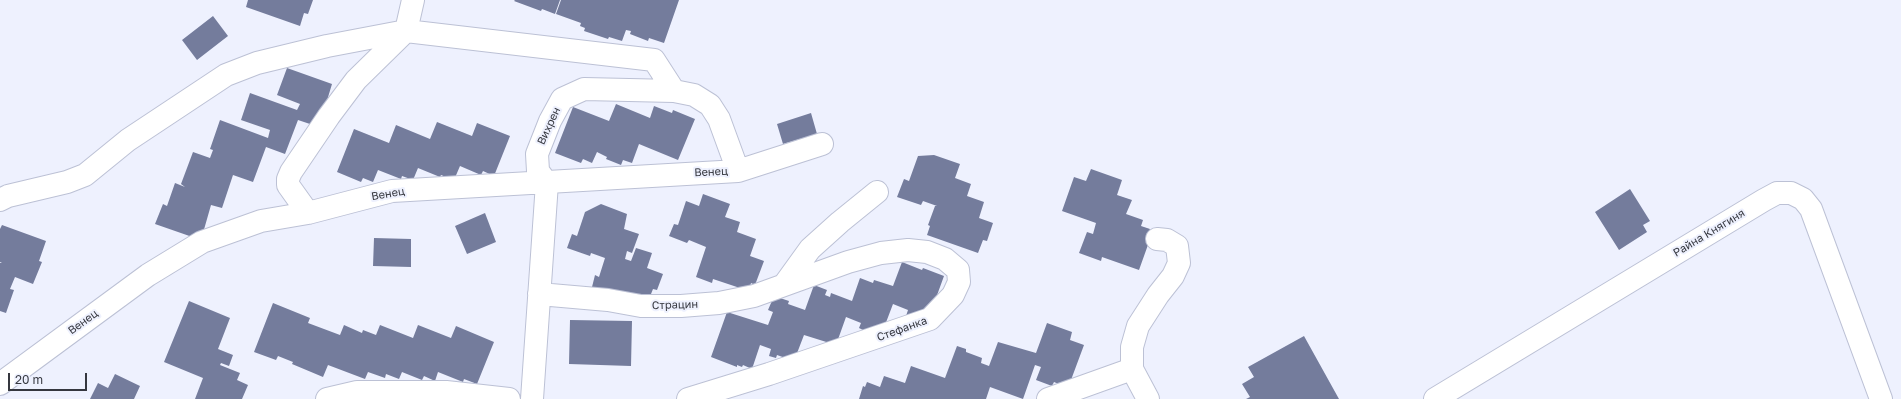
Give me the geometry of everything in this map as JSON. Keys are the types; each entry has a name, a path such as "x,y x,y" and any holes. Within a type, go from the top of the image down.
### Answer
{"street":[{"path":"308,214 288,185 288,179 291,172 329,116 356,80 406,30 413,0"},
{"path":"0,200 8,196 67,182 85,175 128,140 226,75 257,63 327,46 406,30 654,60 674,91"},
{"name":"Вихрен","path":"547,183 538,171 537,154 550,120 562,99 584,89 674,91 694,95 710,105 719,119 738,171"},
{"name":"Венец","path":"0,384 148,275 202,242 261,221 308,214 392,191 738,171 822,144"},
{"path":"532,399 547,183"},
{"path":"784,285 810,249 877,192"},
{"name":"Райна Княгиня","path":"1435,399 1764,200 1778,194 1791,193 1803,199 1811,209 1881,399"},
{"path":"1148,399 1132,369 1132,347 1138,326 1158,295 1173,276 1179,263 1177,246 1167,240 1157,238"},
{"name":"Стефанка","path":"688,399 777,372 924,322 940,310 953,295 959,282 958,270 945,259 927,252 908,250 881,253 848,262 809,277"},
{"name":"Страцин","path":"539,294 608,300 641,306 681,306 738,300 809,277"},
{"path":"1048,399 1132,369"},
{"path":"327,399 357,392 446,392 509,399"}],"building":[{"path":"248,0 313,0 308,14 304,13 300,26 246,7"},
{"path":"560,0 555,14 542,9 541,11 514,1"},
{"path":"561,0 679,0 664,43 649,38 648,41 630,34 631,31 626,30 622,41 609,37 608,39 584,31 585,28 580,26 581,23 556,14"},
{"path":"213,16 228,36 197,60 182,40"},
{"path":"287,68 332,84 319,127 298,120 285,154 266,147 253,182 233,175 222,208 211,205 201,240 155,224 163,204 167,206 175,183 185,187 181,184 193,152 210,158 213,150 210,149 220,120 268,138 270,130 241,120 250,93 297,110 300,104 277,95"},
{"path":"616,104 650,118 654,106 672,113 673,110 695,119 678,160 639,144 632,163 623,160 621,165 606,159 607,157 597,152 592,163 583,159 581,163 555,153 573,107 609,121"},
{"path":"811,113 817,134 783,144 777,124"},
{"path":"437,122 472,136 477,123 510,136 494,176 483,171 481,175 460,166 454,180 441,175 440,177 418,168 413,180 402,176 401,179 378,170 373,182 363,178 361,182 337,172 354,129 389,143 396,125 430,139"},
{"path":"934,155 960,164 955,178 971,184 967,196 984,202 979,218 993,223 987,241 983,240 978,253 927,235 930,226 928,225 935,206 937,206 923,201 921,205 897,197 904,179 909,181 918,156"},
{"path":"1091,169 1122,180 1117,195 1132,200 1126,214 1143,220 1141,226 1150,229 1146,241 1149,242 1139,270 1102,257 1101,261 1079,253 1087,232 1093,234 1096,223 1062,211 1074,177 1086,181"},
{"path":"1630,189 1650,221 1643,225 1647,232 1619,250 1595,212"},
{"path":"703,194 730,204 725,217 740,222 737,232 756,239 750,256 764,261 755,285 751,283 749,291 713,279 712,283 696,277 706,247 689,240 687,243 669,236 674,224 678,225 686,201 699,206"},
{"path":"601,204 627,214 624,229 639,234 632,253 627,251 625,259 631,261 636,248 652,253 647,268 663,274 657,290 653,289 647,304 592,287 595,275 599,277 605,258 591,253 590,256 567,248 572,234 577,236 585,212"},
{"path":"485,213 496,242 467,254 455,226"},
{"path":"2,225 46,241 39,261 42,262 33,284 15,277 10,289 14,290 6,313 0,311 0,263 2,263 0,262 0,229"},
{"path":"374,238 411,239 411,267 373,266"},
{"path":"902,262 922,270 923,268 944,276 928,320 906,316 908,310 893,304 882,333 869,328 867,332 859,328 861,323 846,317 836,345 804,335 794,361 777,355 776,358 769,356 771,349 760,345 752,369 743,365 742,367 737,365 737,367 711,357 727,312 768,325 773,312 768,310 774,296 789,301 788,304 805,310 814,285 827,290 825,295 830,297 831,293 852,301 860,278 873,283 874,280 893,286"},
{"path":"189,301 230,318 218,349 233,355 229,366 221,363 220,365 240,373 237,380 248,385 242,399 195,399 203,378 164,362"},
{"path":"273,303 310,318 308,323 340,335 344,325 362,333 363,330 376,335 380,325 413,338 418,325 451,338 456,326 494,342 477,384 464,379 463,382 438,372 435,381 424,376 422,380 402,372 399,379 386,374 385,378 368,372 365,379 328,365 323,377 292,364 293,362 278,356 276,360 254,352"},
{"path":"570,320 632,321 631,366 569,364"},
{"path":"1047,323 1072,332 1070,340 1084,345 1068,388 1054,382 1052,386 1036,380 1041,367 1035,365 1023,399 990,387 986,399 859,399 863,386 865,387 867,382 880,387 884,376 905,383 911,366 945,378 957,346 966,349 966,352 982,358 981,363 989,366 998,342 1036,353"},
{"path":"1304,336 1339,399 1246,399 1250,397 1242,384 1254,377 1248,367"},
{"path":"115,374 140,386 134,399 90,399 98,383 108,388"}]}
